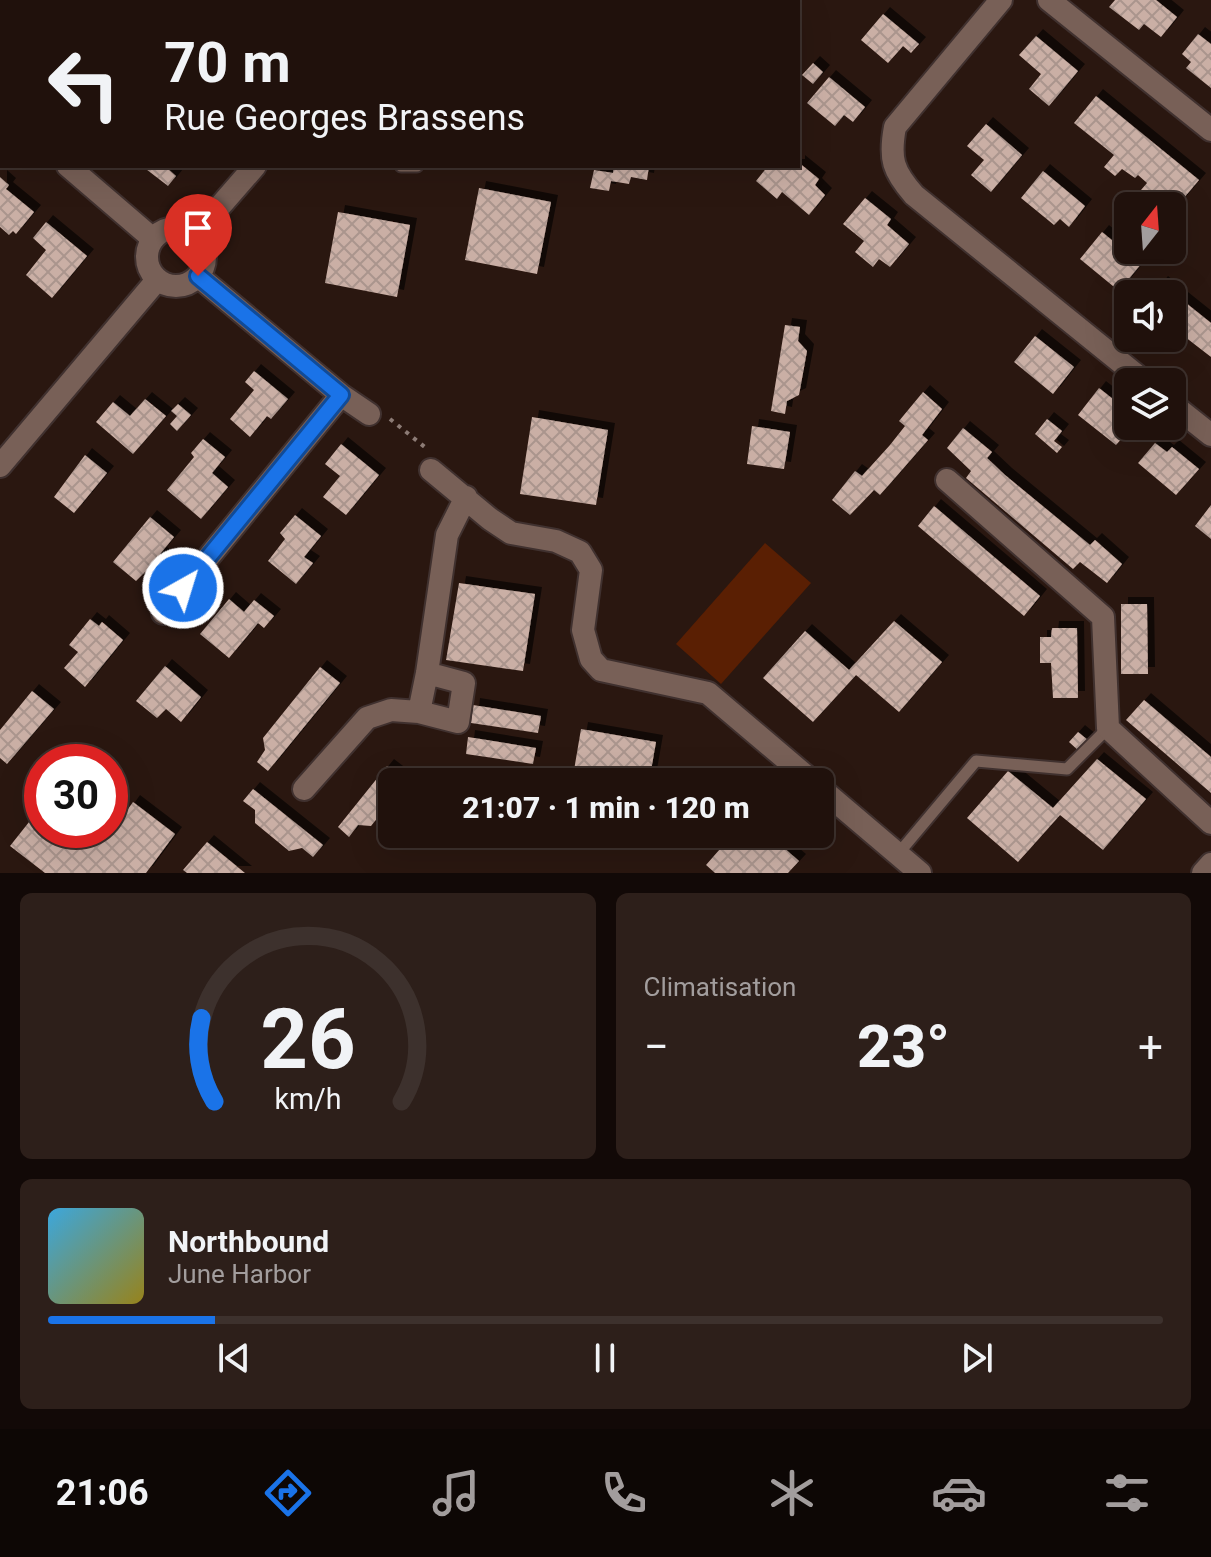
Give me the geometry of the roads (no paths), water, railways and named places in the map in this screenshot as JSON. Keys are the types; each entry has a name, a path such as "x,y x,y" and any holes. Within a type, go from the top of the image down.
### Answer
{"street":[{"path":"1001,0 895,127 891,149 897,175 914,195 1128,368"},
{"path":"1049,0 1211,130"},
{"path":"70,168 153,239"},
{"path":"195,235 253,168"},
{"path":"177,228 195,235 205,250 205,260 198,276 191,283 174,287 157,280 147,265 148,247 153,239 160,233 177,228"},
{"path":"198,276 341,395 369,414"},
{"path":"0,466 157,280"},
{"path":"163,613 341,395"},
{"path":"1186,415 1211,435"},
{"path":"431,470 511,533 556,541 580,552 591,570 583,630 591,659 601,670 708,693 796,768"},
{"path":"947,480 1103,617 1108,728 1211,823"},
{"path":"419,712 447,535 466,497"},
{"path":"304,789 367,718 391,710 419,712 458,722 464,683 427,673"},
{"path":"834,800 920,873"},
{"path":"1203,873 1211,864"}],"lane":[{"path":"898,854 976,761 1067,769 1108,728"}]}
